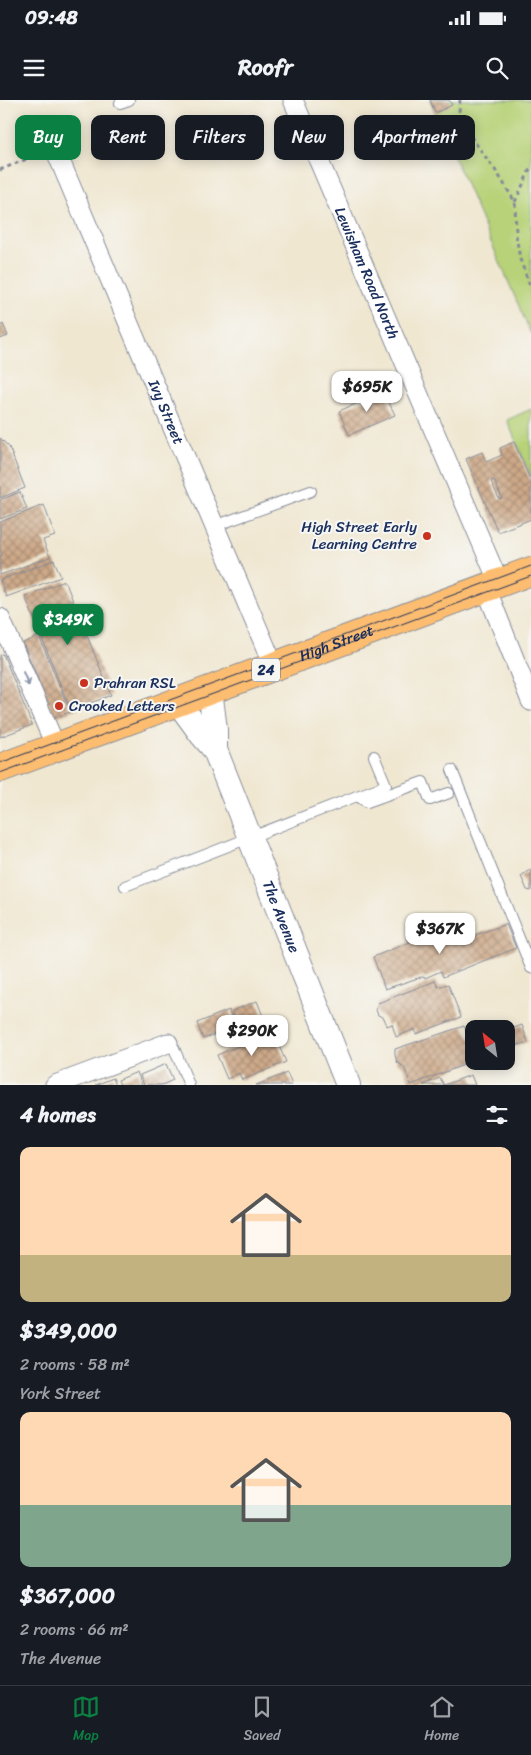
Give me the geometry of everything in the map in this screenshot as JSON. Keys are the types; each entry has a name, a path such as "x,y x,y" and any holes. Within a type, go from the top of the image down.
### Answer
{"main road":[{"name":"High Street","path":"0,768 531,571"}],"street":[{"name":"Lewisham Road North","path":"293,100 493,585 531,701"},
{"name":"Ivy Street","path":"51,160 215,526 274,667"},
{"path":"0,618 56,747"},
{"name":"The Avenue","path":"210,690 215,730 215,750"},
{"name":"The Avenue","path":"178,702 215,750 348,1085"},
{"path":"55,1085 168,1043"}],"lane":[{"path":"215,526 311,491"},
{"path":"125,886 386,785 374,756"},
{"path":"452,770 531,968"},
{"path":"357,796 367,802 423,782 430,800 449,793"},
{"path":"168,1043 174,1048 189,1085"}],"path":[{"path":"460,100 459,112 461,123 498,174 515,202"},
{"path":"0,170 33,160"},
{"path":"531,167 515,202 514,218 520,259 531,289"}],"green space":[{"path":"430,100 531,100 531,334 455,160 475,160 475,115 436,115"},
{"path":"531,409 531,477 507,420"}],"building":[{"path":"430,100 449,100 452,105 435,113"},
{"path":"3,324 8,336 0,339 0,326"},
{"path":"384,392 395,415 349,435 339,411"},
{"path":"0,438 9,447 25,488 0,498"},
{"path":"514,442 531,482 531,519 498,532 466,459 482,452 486,462 502,455 500,448","holes":["494,480 502,498 499,499 491,481"]},
{"path":"20,492 27,509 0,519 0,500"},
{"path":"44,505 55,536 43,540 50,557 0,575 0,556 2,556 0,550 0,522"},
{"path":"54,560 61,577 6,597 0,580"},
{"path":"65,581 111,695 71,711 25,596"},
{"path":"39,636 70,712 54,718 23,643"},
{"path":"3,654 32,725 0,737 0,655"},
{"path":"531,869 531,891 527,890 521,876"},
{"path":"506,924 516,948 443,977 441,971 425,978 424,976 385,989 373,957 410,942 408,939 444,925 448,938 452,937 455,942"},
{"path":"435,981 438,987 448,984 461,1017 416,1034 415,1029 396,1037 392,1024 387,1026 384,1018 378,1015 376,1010 378,1003"},
{"path":"257,1001 268,1029 242,1039 232,1011"},
{"path":"229,1010 240,1040 228,1044 223,1031 203,1039 197,1023"},
{"path":"522,1025 528,1042 515,1046 515,1028"},
{"path":"464,1026 465,1028 465,1064 411,1085 404,1067 397,1062 395,1049"},
{"path":"273,1032 286,1062 242,1080 239,1073 227,1079 217,1055"},
{"path":"166,1064 173,1080 162,1085 144,1085 140,1075"},
{"path":"137,1072 142,1085 120,1085 118,1080"},
{"path":"287,1073 292,1085 256,1085"},
{"path":"471,1075 475,1085 444,1085"},
{"path":"113,1078 116,1085 96,1085"},
{"path":"440,1078 444,1085 423,1085"}],"tram line":[{"path":"0,763 531,566"},
{"path":"0,773 531,576"}],"place":[{"name":"High Street Early Learning Centre","path":"427,536"},
{"name":"Prahran RSL","path":"84,683"},
{"name":"Crooked Letters","path":"59,706"}]}
